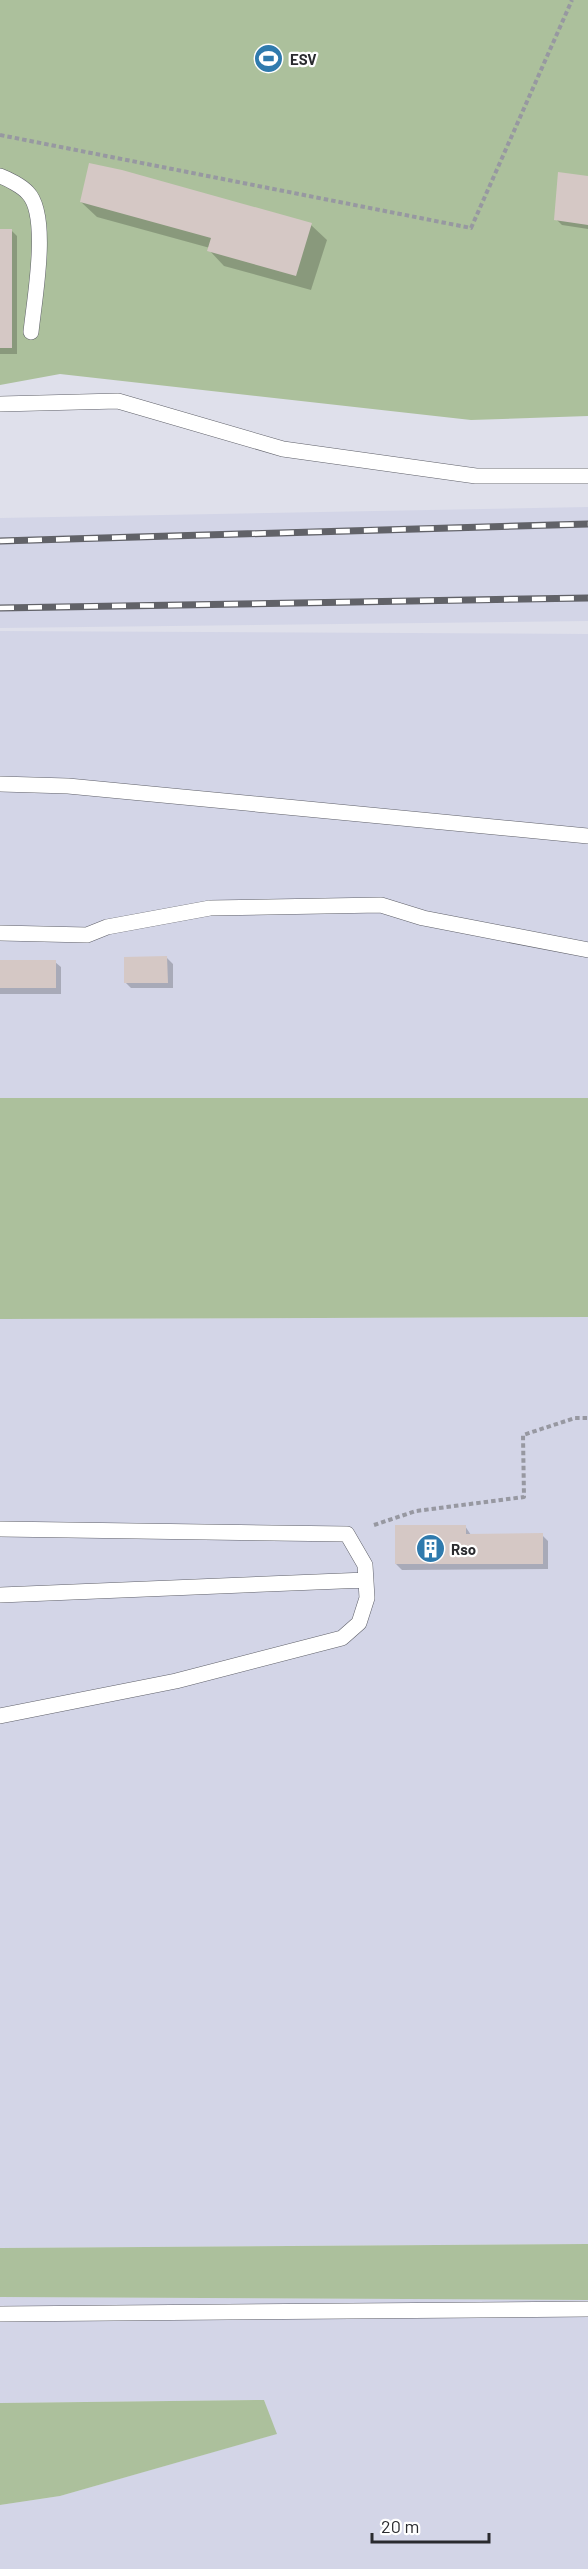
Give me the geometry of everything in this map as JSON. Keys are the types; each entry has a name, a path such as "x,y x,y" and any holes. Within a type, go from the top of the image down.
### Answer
{"lane":[{"path":"0,176 29,193 38,214 40,247 31,332"},
{"path":"0,404 118,401 283,449 476,476 588,476"},
{"path":"0,784 79,787 588,836"},
{"path":"0,933 87,934 106,927 210,908 381,906 423,918 588,950"},
{"path":"0,1529 348,1534 365,1565 367,1598 359,1623 342,1638 176,1681 0,1716"},
{"path":"0,1595 366,1580"},
{"path":"0,2314 588,2309"}],"path":[{"path":"0,135 471,228 572,0"},
{"path":"348,1534 416,1511 524,1497 523,1435 575,1418 588,1418"}],"shaded area":[{"path":"588,507 588,621 0,628 0,518"},
{"path":"0,631 588,634 588,1098 0,1098"},
{"path":"588,1317 588,2244 0,2248 0,1319"},
{"path":"0,2297 588,2300 588,2569 0,2569 0,2505 60,2496 276,2434 264,2400 0,2403"}],"green space":[{"path":"0,0 588,0 588,416 471,420 60,374 0,385"},
{"path":"0,1098 588,1098 588,1317 0,1319"},
{"path":"588,2244 588,2300 0,2297 0,2248"},
{"path":"264,2400 277,2434 60,2496 0,2505 0,2403"}],"building":[{"path":"89,163 122,170 312,223 296,276 207,251 211,238 80,202"},
{"path":"558,172 588,176 588,225 554,220"},
{"path":"0,229 12,229 12,348 0,348"},
{"path":"167,956 168,983 124,983 124,957"},
{"path":"0,960 56,960 56,988 0,988"},
{"path":"395,1525 466,1525 466,1534 543,1533 543,1564 395,1564"}],"railway":[{"path":"0,541 588,524"},
{"path":"0,608 588,598"}],"place":[{"name":"ESV","path":"269,59"},
{"name":"Rso","path":"430,1549"}]}
